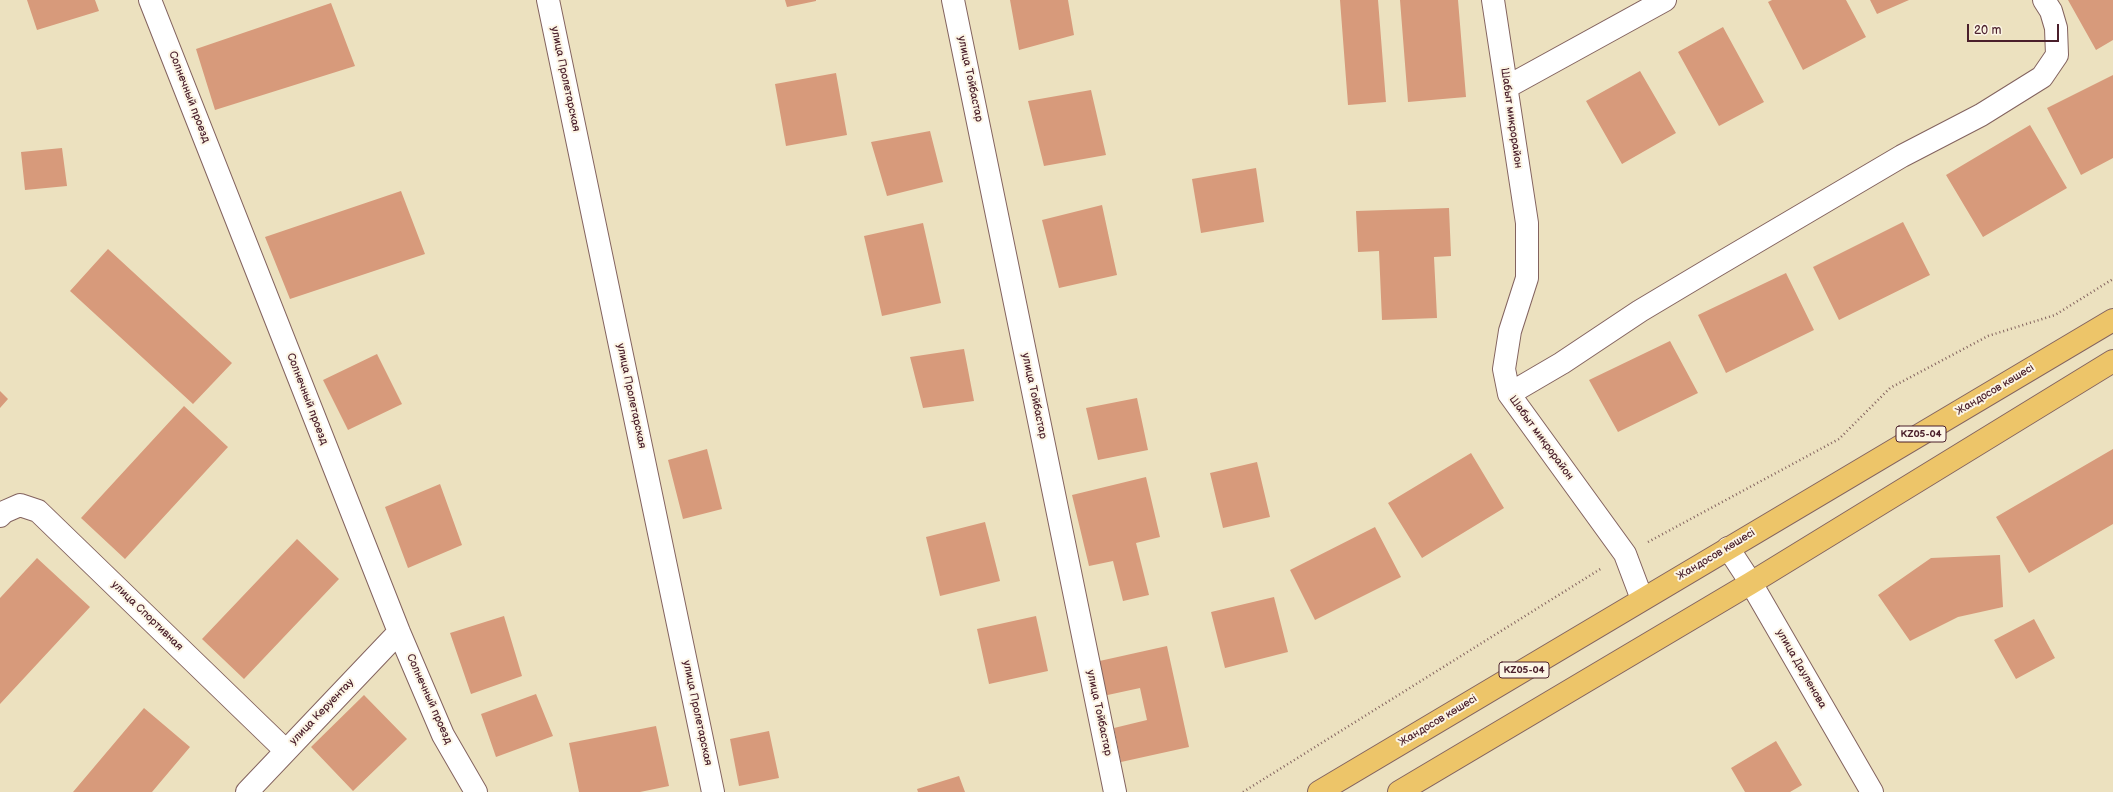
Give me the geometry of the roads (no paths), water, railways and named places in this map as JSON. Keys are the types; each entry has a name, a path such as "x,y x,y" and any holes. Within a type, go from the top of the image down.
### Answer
{"main road":[{"name":"Жандосов көшесі","path":"1320,792 2113,320"},
{"path":"1398,792 1751,583 2113,361"}],"street":[{"name":"Солнечный проезд","path":"150,0 399,632 443,735 476,792"},
{"name":"улица Пролетарская","path":"548,0 713,792"},
{"name":"улица Тойбастар","path":"954,0 1116,792"},
{"name":"Шабыт микрорайон","path":"1493,0 1527,223 1527,278 1510,331 1504,370 1509,394 1625,554 1642,599"},
{"path":"1507,87 1665,0"},
{"path":"1509,394 1562,363 1640,311 1712,268 1902,156 1981,115 2042,77 2057,55 2056,28 2051,11 2044,0"},
{"name":"улица Спортивная","path":"0,516 4,512 20,505 38,511 285,750"},
{"name":"улица Дауленова","path":"1728,548 1751,583 1872,792"},
{"name":"улица Керуентау","path":"246,792 399,632"}]}
